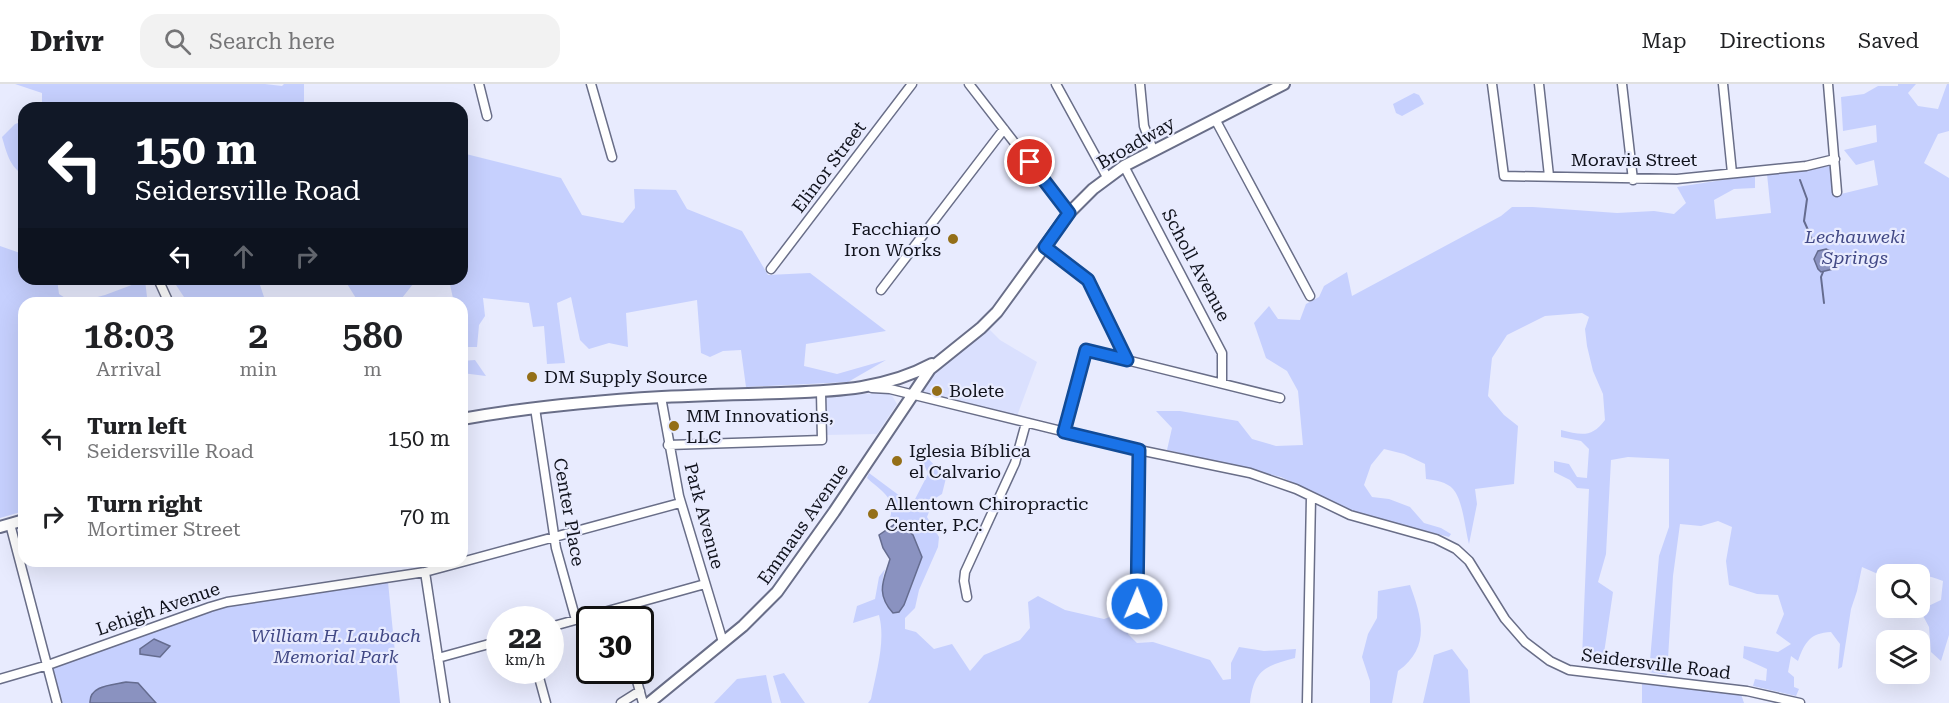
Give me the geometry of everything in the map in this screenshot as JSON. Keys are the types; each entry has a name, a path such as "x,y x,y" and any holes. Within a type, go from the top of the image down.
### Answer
{"main road":[{"name":"Broadway","path":"912,396 930,369 997,312 1069,213 1107,177 1153,150 1284,84"},
{"path":"468,418 535,408 661,397 821,392 868,387 900,379 942,358"},
{"name":"Emmaus Avenue","path":"650,703 760,609 789,576 912,396"}],"street":[{"path":"479,84 487,116"},
{"path":"591,84 612,157"},
{"name":"Elinor Street","path":"771,269 912,84"},
{"path":"969,84 1069,213"},
{"path":"1056,84 1107,177"},
{"path":"1140,84 1144,126 1153,150"},
{"name":"Moravia Street","path":"1492,84 1504,176 1677,179 1806,166 1835,159"},
{"path":"1539,84 1549,176"},
{"path":"1622,84 1633,180"},
{"path":"1722,84 1732,173"},
{"path":"1828,84 1837,192"},
{"path":"1215,119 1310,296"},
{"path":"881,290 1004,129"},
{"name":"Scholl Avenue","path":"1124,166 1222,353 1222,383"},
{"path":"1045,247 1088,280 1127,360"},
{"path":"1064,432 1086,350 1280,398"},
{"name":"Seidersville Road","path":"868,387 890,389 1139,450 1250,473 1272,480 1350,515 1437,539 1455,549 1473,567 1499,611 1516,633 1562,668 1584,673 1747,691 1800,703"},
{"path":"668,445 822,441 821,392"},
{"name":"Park Avenue","path":"661,397 680,503 723,642"},
{"name":"Center Place","path":"535,408 554,537 576,620"},
{"path":"967,597 965,572 1015,463 1026,423"},
{"path":"1136,622 1139,450"},
{"path":"1307,703 1311,497"},
{"name":"Lehigh Avenue","path":"468,560 680,503"},
{"path":"5,526 48,665 57,703"},
{"name":"Lehigh Avenue","path":"0,679 48,665 219,604 425,572 443,567"},
{"path":"425,572 445,703"},
{"path":"627,606 705,584"},
{"path":"564,623 576,620"},
{"path":"438,658 486,645"},
{"path":"541,684 546,703"},
{"path":"638,684 643,703"},
{"path":"621,703 640,691"}],"shaded area":[{"path":"1826,249 1830,251 1834,266 1833,269 1821,272 1814,259 1818,251"},
{"path":"987,327 1000,340 1037,362 1017,416 922,394 923,387 934,371"},
{"path":"891,394 897,404 877,434 825,435 826,396"},
{"path":"895,524 900,524 913,535 922,557 904,605 899,612 893,613 884,599 882,586 890,559 879,535"},
{"path":"154,639 170,646 160,657 140,654 140,649"},
{"path":"126,682 138,683 156,703 90,703 93,693 98,689"}],"green space":[{"path":"15,84 265,84 282,86 284,84 304,84 304,102 42,102 42,93"},
{"name":"Lechauweki Springs","path":"1898,84 1916,84 1908,93 1918,106 1938,109 1947,84 1949,84 1949,131 1938,134 1924,163 1949,178 1949,635 1941,661 1931,652 1930,630 1924,618 1930,618 1930,605 1941,600 1943,581 1930,577 1930,564 1876,564 1876,573 1862,567 1851,609 1842,667 1838,669 1840,644 1831,632 1818,634 1809,640 1798,661 1791,656 1788,672 1794,677 1794,687 1799,689 1796,696 1753,686 1755,679 1766,681 1767,669 1743,658 1744,646 1778,652 1791,644 1776,633 1784,614 1778,595 1757,594 1729,585 1726,561 1732,527 1718,521 1701,526 1680,524 1673,576 1667,675 1649,672 1659,556 1669,527 1669,459 1628,457 1611,460 1606,554 1598,582 1613,592 1603,660 1582,658 1589,489 1577,488 1570,480 1554,472 1554,461 1569,464 1577,477 1587,478 1589,449 1581,441 1561,437 1561,430 1586,434 1595,430 1605,420 1603,394 1593,371 1587,346 1585,329 1589,317 1582,313 1545,316 1507,335 1492,358 1488,396 1504,415 1518,426 1514,484 1475,489 1477,504 1469,544 1461,507 1453,489 1444,483 1426,479 1425,464 1404,454 1384,449 1371,465 1364,485 1372,497 1389,499 1410,507 1424,523 1441,528 1451,534 1449,537 1354,512 1281,477 1167,450 1172,428 1156,411 1180,411 1238,421 1252,439 1276,446 1303,445 1298,391 1287,371 1266,358 1254,323 1269,306 1278,319 1300,320 1306,304 1319,297 1324,286 1347,272 1352,296 1501,216 1512,207 1617,213 1654,211 1674,214 1686,203 1677,187 1755,175 1755,188 1734,189 1714,200 1716,219 1771,213 1767,174 1838,165 1841,194 1878,185 1874,160 1856,165 1844,150 1877,142 1876,125 1843,131 1841,97 1864,94 1878,86 1898,86"},
{"path":"1414,93 1419,95 1424,104 1402,116 1396,113 1393,104"},
{"path":"18,123 18,171 12,164 2,137"},
{"path":"468,155 561,178 582,215 623,223 635,208 634,189 676,190 687,209 742,231 768,275 810,273 886,331 806,344 804,366 837,374 886,360 848,382 746,387 741,350 723,351 710,357 701,353 697,300 626,313 628,347 609,343 589,349 580,340 571,297 557,303 565,363 547,364 544,326 533,327 529,303 483,298 485,316 479,325 477,347 468,347 468,297 453,297 450,285 468,285"},
{"path":"0,246 18,252 18,285 58,285 59,294 64,297 18,297 18,513 0,518"},
{"path":"132,285 146,285 147,297 98,297"},
{"path":"176,285 260,285 264,297 184,297"},
{"path":"348,285 412,285 403,297 355,297"},
{"path":"475,360 486,376 468,374 468,361"},
{"path":"924,454 946,478 942,494 934,499 927,517 939,537 938,547 919,590 915,608 905,618 905,629 916,632 934,649 952,644 970,671 984,655 1020,640 1030,628 1028,602 1038,596 1065,610 1104,619 1124,612 1130,601 1128,634 1137,643 1153,642 1210,660 1223,680 1231,679 1231,663 1239,647 1264,651 1296,649 1295,658 1269,667 1258,676 1254,683 1250,703 868,703 871,699 879,657 881,625 879,615 853,623 857,606 875,599 879,577 885,569 883,584 885,598 889,608 899,612 904,605 922,557 907,529 890,518 891,505 886,495 867,478 869,473 912,505 928,474 921,457"},
{"name":"William H. Laubach Memorial Park","path":"388,582 400,703 61,703 52,666 232,604"},
{"path":"1410,585 1420,620 1419,642 1408,662 1398,671 1392,703 1370,703 1370,681 1362,657 1368,634 1377,618 1378,591"},
{"path":"1452,649 1468,670 1470,703 1423,703 1434,655"},
{"path":"784,673 805,703 781,703 773,676"},
{"path":"766,675 772,703 714,703 737,679"},
{"path":"1642,684 1741,694 1744,703 1642,703"}],"waterway":[{"path":"1800,180 1807,199 1804,221 1812,239"},
{"path":"1823,272 1821,277 1824,303"}],"place":[{"name":"Facchiano Iron Works","path":"953,239"},
{"name":"DM Supply Source","path":"532,377"},
{"name":"Bolete","path":"937,391"},
{"name":"MM Innovations, LLC","path":"674,426"},
{"name":"Iglesia Bíblica el Calvario","path":"897,461"},
{"name":"Allentown Chiropractic Center, P.C.","path":"873,514"}],"route":[{"path":"1030,162 1069,213 1045,247 1088,280 1127,360 1086,350 1064,432 1139,450 1137,604"}]}
